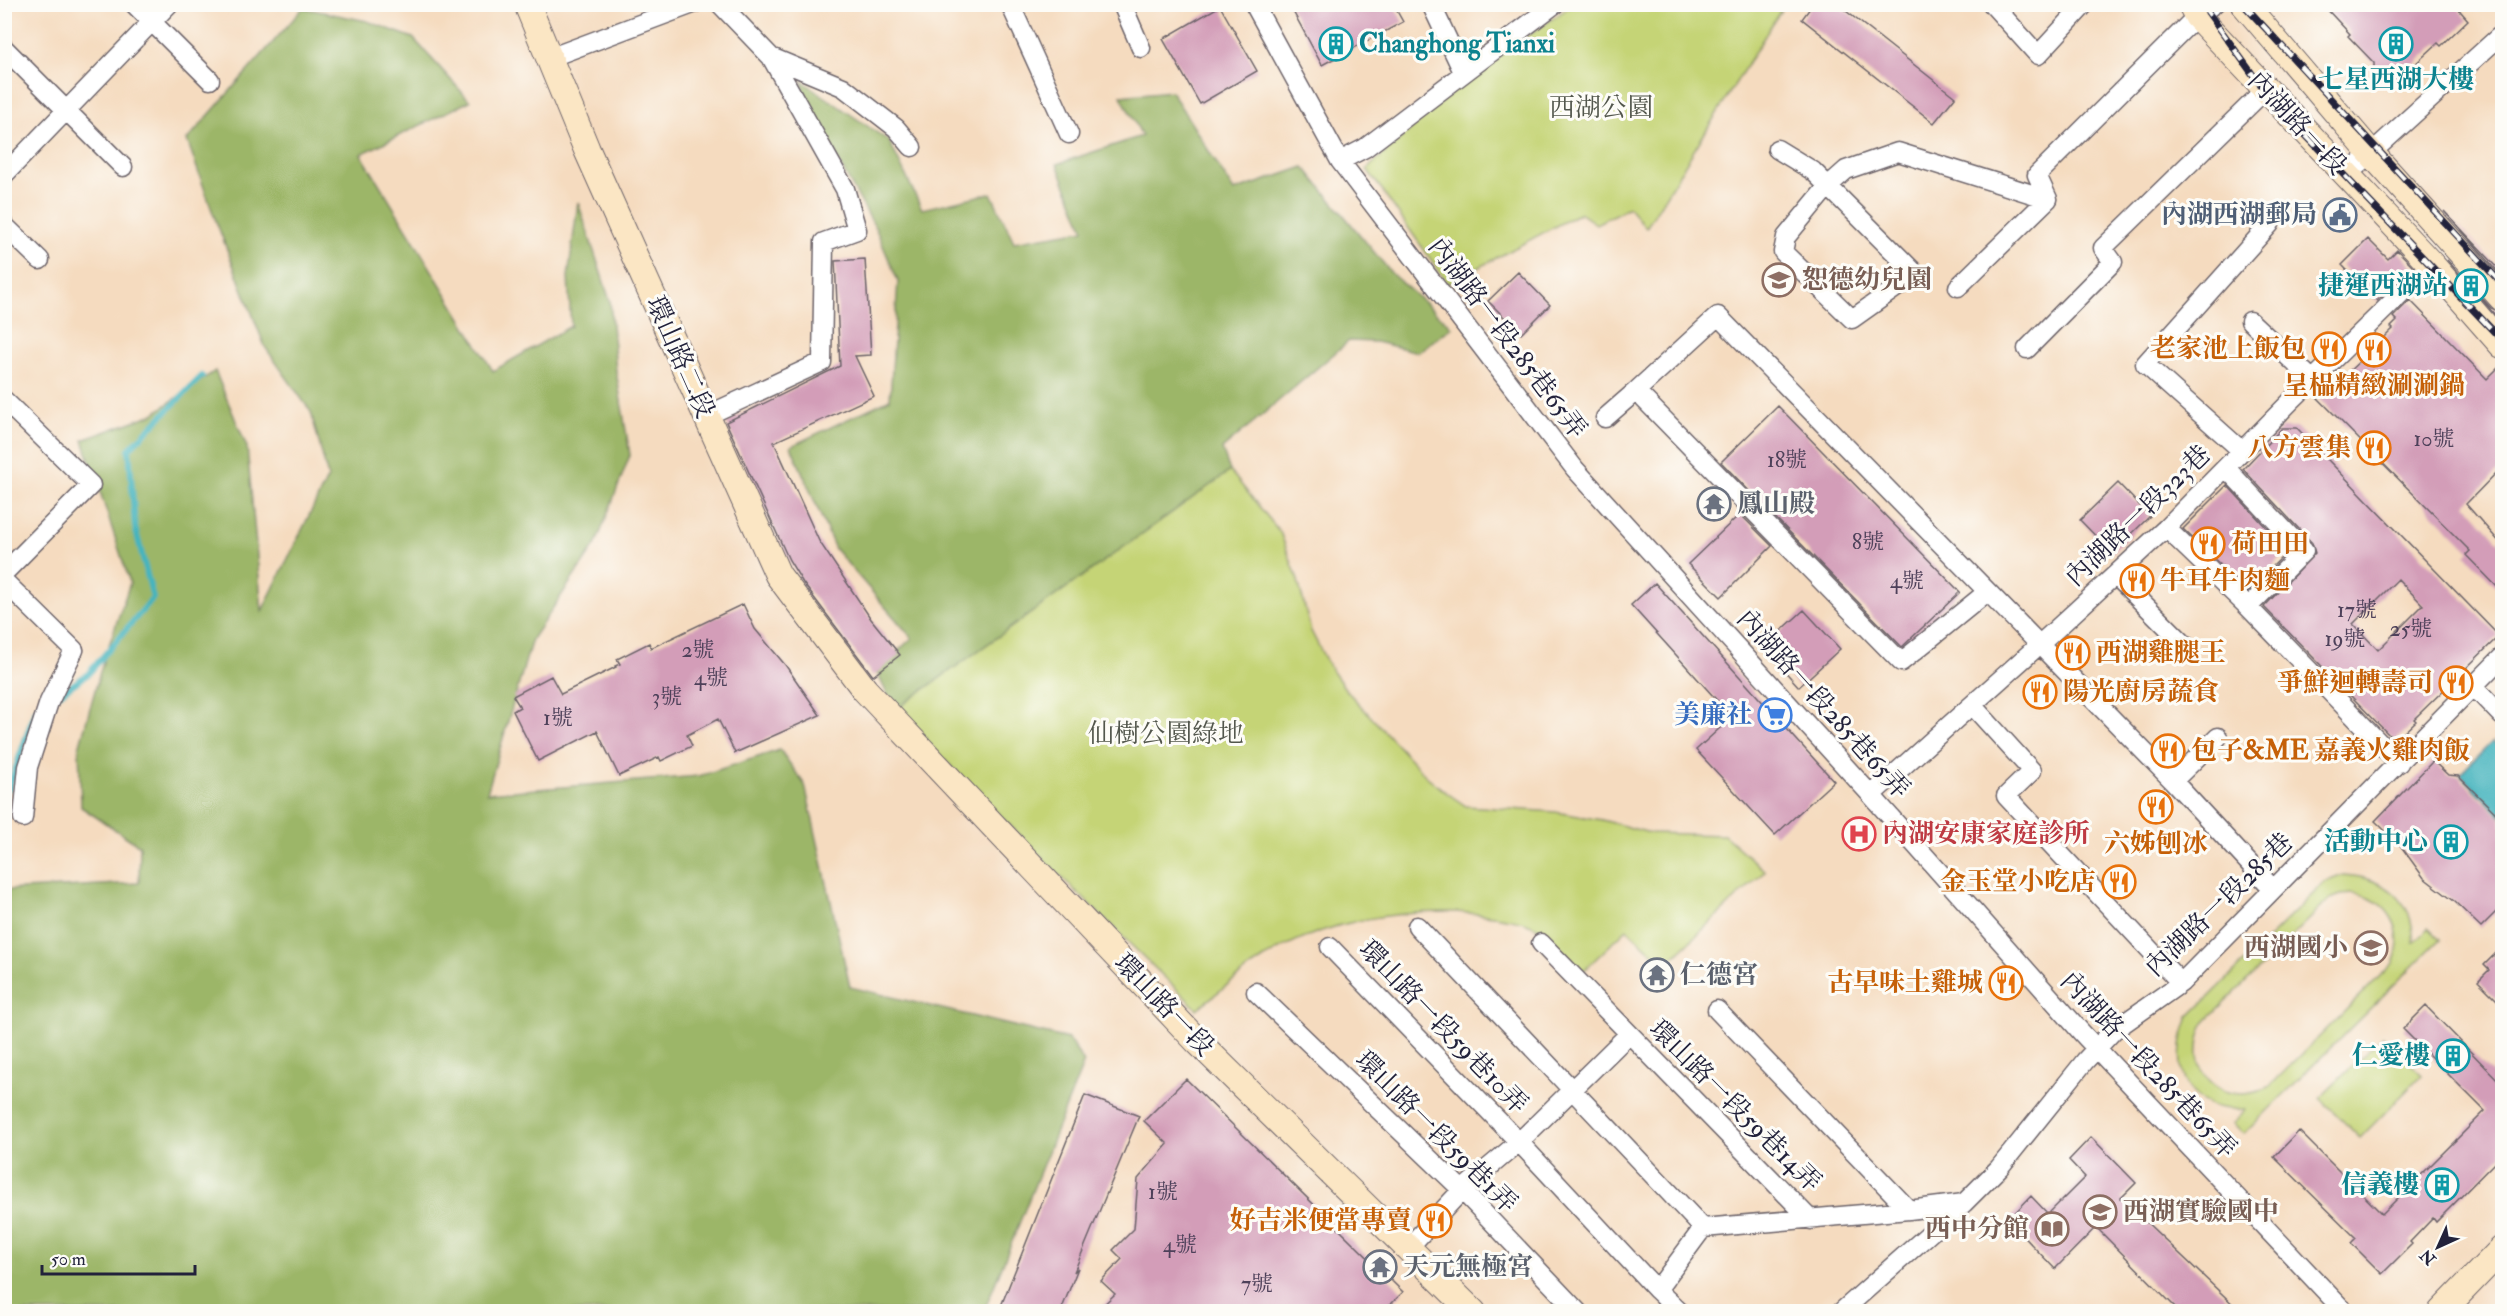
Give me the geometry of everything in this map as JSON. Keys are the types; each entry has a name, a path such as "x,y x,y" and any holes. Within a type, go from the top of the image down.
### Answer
{"street":[{"path":"134,4 210,80"},
{"path":"4,175 169,4"},
{"name":"環山路二段","path":"527,4 587,150 778,575 866,690"},
{"path":"549,58 693,4"},
{"path":"706,416 822,362 824,242 857,230 845,189 771,57 720,4"},
{"path":"1010,4 1069,134"},
{"path":"1122,4 1141,48"},
{"name":"內湖路一段285巷65弄","path":"1254,4 1340,161 1575,469 1871,795 2097,1049 2344,1311"},
{"path":"1431,4 1463,72"},
{"path":"1340,161 1365,148 1555,4"},
{"path":"1992,4 2038,55 2085,4"},
{"name":"內湖路一段","path":"2244,4 2371,153 2502,298"},
{"path":"2048,199 2037,176 2201,8"},
{"name":"內湖路一段","path":"2201,8 2265,90 2431,264 2502,345"},
{"path":"2347,175 2502,34"},
{"path":"4,48 123,167"},
{"path":"771,57 843,87 896,128 912,147"},
{"path":"2027,349 2113,262 2103,248 2265,90"},
{"path":"1777,149 1813,171 1828,186 1912,270 1907,280 1852,319 1783,252 1786,237 1828,186 1846,170 1898,152 2048,199"},
{"path":"1958,287 2048,199"},
{"path":"2242,451 2145,364 2270,224"},
{"path":"4,225 40,260"},
{"name":"內湖路一段323巷","path":"1871,795 2166,528 2431,264"},
{"path":"1605,418 1718,316 1986,593 2173,781 2273,889"},
{"path":"2250,321 2314,381"},
{"path":"1635,391 1901,662 1986,593"},
{"path":"4,400 91,485 4,573"},
{"path":"2226,468 2304,551 2248,607"},
{"path":"2166,528 2248,607 2399,763"},
{"path":"2115,575 2191,651"},
{"path":"4,580 75,650 49,702 28,767 23,819"},
{"name":"內湖路一段285巷","path":"1841,1311 1964,1203 1999,1168 2113,1031 2181,983 2502,657"},
{"path":"2474,686 2502,716"},
{"name":"環山路一段","path":"866,690 1197,1041 1407,1249 1473,1311"},
{"path":"1972,705 2032,771 2006,796 2181,983"},
{"path":"2173,781 2217,737"},
{"path":"1417,926 1703,1228"},
{"name":"環山路一段59巷14弄","path":"1541,943 1811,1220 1964,1203"},
{"name":"環山路一段59巷10弄","path":"1330,947 1519,1142 1657,1290 1680,1311"},
{"name":"環山路一段59巷1弄","path":"1256,992 1462,1190 1578,1311"},
{"path":"1717,1010 1909,1210"},
{"path":"1407,1249 1462,1190 1519,1142 1629,1034"},
{"path":"1657,1290 1703,1228 1811,1220"},
{"path":"2441,1311 2502,1249"}],"green space":[{"name":"西湖公園","path":"1572,5 1784,5 1646,228 1629,207 1596,224 1580,213 1448,284 1367,169 1463,82"},
{"path":"303,8 367,21 413,38 470,101 361,154 493,371 571,326 568,277 578,202 610,301 616,371 630,455 596,544 532,639 487,793 699,776 780,750 805,785 850,987 1068,1039 1084,1062 984,1311 5,1312 5,890 139,883 140,846 81,807 79,748 100,672 130,583 83,440 153,414 215,371 247,447 262,611 328,477 311,412 265,347 187,140"},
{"path":"802,81 889,141 922,209 991,193 1014,242 1084,230 1057,164 1142,136 1121,96 1171,91 1234,191 1304,167 1393,275 1452,327 1418,352 1376,342 1349,341 1222,449 1230,471 895,710 876,671 912,638 835,549 791,446 890,399 898,281 875,227 806,104"},
{"name":"仙樹公園綠地","path":"1230,471 1280,532 1297,577 1311,631 1329,666 1346,690 1426,776 1447,793 1466,806 1555,812 1602,820 1650,833 1724,835 1765,871 1665,965 1627,929 1583,971 1548,936 1529,924 1497,916 1464,913 1411,913 1345,924 1303,938 1260,961 1197,1009 1050,866 895,710"},
{"path":"2343,875 2372,880 2394,893 2403,903 2409,914 2413,943 2429,928 2440,939 2244,1134 2233,1123 2246,1109 2225,1109 2208,1104 2196,1096 2187,1084 2180,1054 2189,1017 2325,882","holes":["2352,894 2364,896 2384,908 2396,927 2398,939 2393,963 2269,1087 2251,1093 2235,1094 2209,1081 2198,1055 2199,1039 2206,1021 2330,899"]},
{"path":"2383,1036 2422,1075 2360,1138 2320,1098"}],"water":[{"path":"2493,741 2502,750 2502,817 2460,774"}],"building":[{"name":"Changhong Tianxi","path":"1289,4 1393,4 1403,22 1322,65"},
{"path":"1813,4 1837,4 1955,97 1934,123 1802,19"},
{"name":"七星西湖大樓","path":"2322,4 2454,4 2468,20 2441,46 2438,43 2411,68 2406,79 2394,84 2381,81 2374,69 2374,63"},
{"path":"1220,6 1257,71 1200,104 1163,39"},
{"path":"2444,211 2502,272 2502,276"},
{"path":"2368,239 2388,259 2397,250 2413,266 2377,301 2342,265"},
{"path":"865,259 871,355 855,356 874,396 774,442 819,541 871,619 900,655 873,676 803,583 789,560 726,422 840,366 835,261"},
{"path":"2447,260 2491,308 2502,313 2502,323"},
{"path":"1518,272 1550,305 1521,334 1488,301"},
{"path":"2410,300 2487,379 2502,364 2502,467 2466,504 2502,545 2502,592 2466,555 2470,551 2316,396 2337,376 2341,379 2393,329 2391,327 2397,321 2393,317"},
{"path":"1778,406 1960,592 1902,647 1721,462"},
{"path":"2282,428 2297,428 2499,636 2414,719 2416,721 2395,741 2264,607 2315,553 2312,543 2243,469","holes":["2398,579 2423,605 2378,650 2353,624"]},
{"path":"2118,483 2150,516 2112,553 2080,520"},
{"path":"2227,485 2288,551 2248,591 2183,529"},
{"path":"1740,514 1772,546 1721,597 1688,564"},
{"path":"1655,583 1834,781 1775,835 1696,750 1732,717 1631,605"},
{"path":"743,604 755,629 786,666 820,715 735,753 718,719 687,735 692,746 661,761 659,757 619,776 597,731 538,761 513,711 520,707 513,696 551,676 561,694 616,667 620,664 617,659 649,643 651,648"},
{"path":"1804,610 1840,649 1799,687 1763,647"},
{"name":"活動中心","path":"2433,761 2448,775 2458,776 2502,819 2502,906 2481,927 2454,901 2424,878 2400,845 2375,821"},
{"path":"2502,947 2502,1005 2478,981 2489,970 2484,965"},
{"path":"2426,1006 2502,1084 2502,1155 2436,1222 2433,1218 2410,1242 2412,1244 2382,1274 2351,1243 2356,1238 2274,1157 2299,1131 2382,1214 2485,1111 2403,1029"},
{"path":"1186,1079 1403,1292 1384,1311 1097,1311 1115,1294 1101,1281 1122,1259 1113,1250 1134,1229 1138,1179 1168,1144 1144,1121"},
{"path":"1085,1095 1139,1116 1074,1272 1078,1268 1061,1311 999,1311"},
{"path":"2091,1137 2136,1183 2121,1198 2240,1311 2179,1311 2096,1227 2055,1269 2008,1220 2031,1196 2048,1214 2085,1177 2069,1160"}],"waterway":[{"path":"59,694 88,674 153,598 135,527 129,449 202,376"},
{"path":"4,793 9,788 35,711 44,705"}],"railway":[{"path":"2202,4 2256,79 2295,124 2502,340"},
{"path":"2243,4 2502,284"}],"place":[{"name":"Changhong Tianxi","path":"1336,44"},
{"name":"七星西湖大樓","path":"2396,44"},
{"name":"內湖西湖郵局","path":"2340,215"},
{"name":"恕德幼兒園","path":"1779,280"},
{"name":"捷運西湖站","path":"2471,286"},
{"name":"老家池上飯包","path":"2329,349"},
{"name":"呈榀精緻涮涮鍋","path":"2374,350"},
{"name":"八方雲集","path":"2374,448"},
{"name":"鳳山殿","path":"1714,504"},
{"name":"荷田田","path":"2208,544"},
{"name":"牛耳牛肉麵","path":"2137,581"},
{"name":"西湖雞腿王","path":"2073,653"},
{"name":"爭鮮迴轉壽司","path":"2456,683"},
{"name":"陽光廚房蔬食","path":"2040,692"},
{"name":"美廉社","path":"1775,715"},
{"name":"包子&ME 嘉義火雞肉飯","path":"2168,751"},
{"name":"六姊刨冰","path":"2156,807"},
{"name":"內湖安康家庭診所","path":"1859,834"},
{"name":"活動中心","path":"2451,842"},
{"name":"金玉堂小吃店","path":"2119,882"},
{"name":"西湖國小","path":"2371,948"},
{"name":"仁德宮","path":"1657,975"},
{"name":"古早味土雞城","path":"2006,983"},
{"name":"仁愛樓","path":"2453,1056"},
{"name":"信義樓","path":"2442,1185"},
{"name":"西湖實驗國中","path":"2100,1212"},
{"name":"好吉米便當專賣","path":"1435,1221"},
{"name":"西中分館","path":"2052,1229"},
{"name":"天元無極宮","path":"1380,1267"}]}
